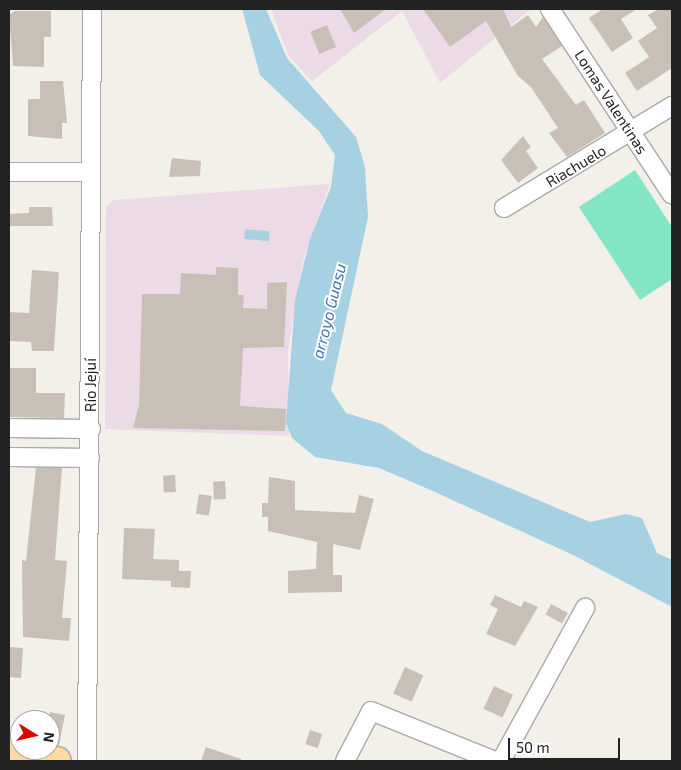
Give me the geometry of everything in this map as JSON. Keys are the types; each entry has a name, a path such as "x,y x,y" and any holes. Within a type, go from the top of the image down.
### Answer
{"main road":[{"path":"9,749 57,761"}],"street":[{"name":"Río Jejuí","path":"87,761 92,9"},
{"name":"Lomas Valentinas","path":"550,9 672,194"},
{"name":"Riachuelo","path":"504,208 631,133 672,106"},
{"path":"9,172 91,172"},
{"path":"9,428 90,429"},
{"path":"9,458 90,458"},
{"path":"502,761 585,608"},
{"path":"345,761 371,711 495,761"}],"shaded area":[{"path":"271,9 531,9 440,83 402,11 312,81 288,55"},
{"path":"330,184 304,257 296,300 288,351 289,436 105,429 106,206 114,200"}],"green space":[{"path":"635,170 672,227 672,279 640,300 579,207"}],"water":[{"name":"arroyo Guasu","path":"242,9 266,9 287,58 356,137 365,167 368,217 331,390 346,413 382,424 422,451 590,522 626,514 642,518 657,553 672,560 672,607 571,554 426,488 379,468 315,457 292,438 286,423 295,300 310,239 331,187 335,155 319,131 260,75"},
{"path":"245,229 270,231 269,241 244,239"}],"building":[{"path":"340,9 386,9 354,33"},
{"path":"423,9 503,9 511,27 528,15 536,27 543,17 562,46 542,59 576,105 584,100 605,133 567,157 549,133 558,128 531,87 518,76 486,21 450,47"},
{"path":"603,9 637,9 621,19 633,38 612,52 589,18"},
{"path":"659,9 672,9 672,68 637,91 625,73 649,57 638,41 657,28 648,15"},
{"path":"15,11 51,11 51,37 44,37 44,67 13,66 9,15"},
{"path":"327,25 336,47 319,54 310,32"},
{"path":"40,81 63,81 67,123 62,123 62,139 28,136 28,99 40,99"},
{"path":"523,136 531,147 526,151 538,168 518,183 501,160"},
{"path":"172,158 201,161 200,176 169,177"},
{"path":"29,207 52,207 53,226 9,226 9,214 29,213"},
{"path":"216,267 238,268 238,295 244,295 243,308 267,309 267,283 287,282 284,347 243,348 240,406 286,409 285,431 133,428 139,405 142,294 180,294 181,273 216,275"},
{"path":"32,270 59,272 54,351 32,351 31,342 9,341 9,312 29,313"},
{"path":"9,368 36,368 36,393 65,393 64,418 9,417"},
{"path":"36,468 62,468 55,560 67,561 62,618 71,618 69,641 23,637 22,560 26,561"},
{"path":"175,475 176,492 164,493 163,476"},
{"path":"269,477 295,481 295,510 355,513 359,495 374,499 360,550 333,544 333,575 342,575 342,592 288,593 288,571 316,569 317,542 268,531 268,517 262,517 262,503 268,503"},
{"path":"225,481 226,499 214,500 213,482"},
{"path":"199,494 212,496 209,516 196,514"},
{"path":"124,528 155,529 153,559 179,560 179,571 191,571 190,588 171,587 171,581 122,579"},
{"path":"495,595 521,607 524,601 538,607 515,646 486,634 498,609 490,605"},
{"path":"551,604 568,613 562,624 545,615"},
{"path":"9,647 23,648 21,678 9,677"},
{"path":"405,667 423,675 411,702 393,693"},
{"path":"494,686 513,695 502,718 483,709"},
{"path":"60,714 65,715 60,740"},
{"path":"310,730 322,734 318,748 305,744"},
{"path":"206,747 241,759 241,761 201,761"}]}
